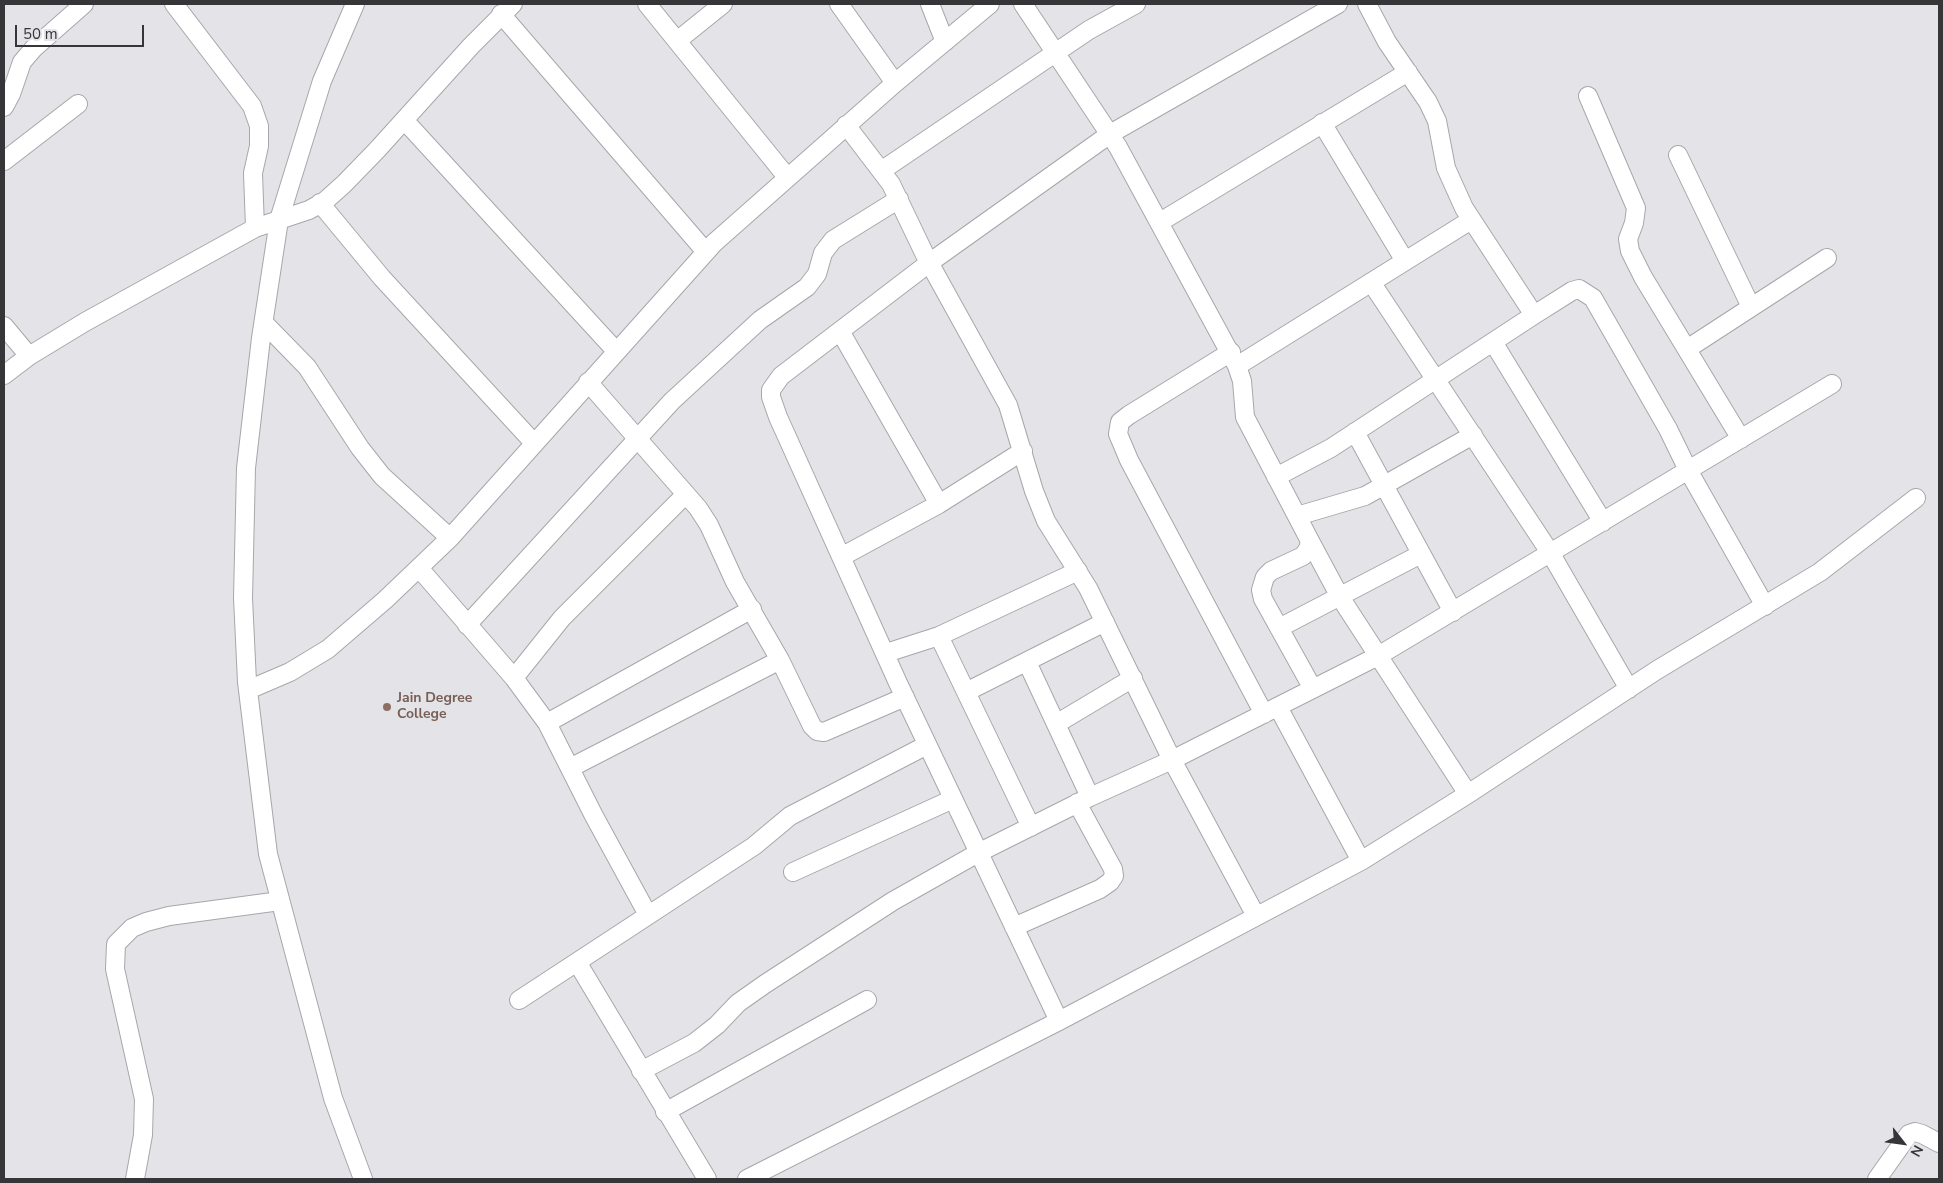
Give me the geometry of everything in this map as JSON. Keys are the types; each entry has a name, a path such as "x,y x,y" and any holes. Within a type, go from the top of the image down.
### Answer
{"street":[{"path":"4,107 11,94 22,62 34,48 84,4"},
{"path":"174,4 252,106 260,126 259,146 253,173 255,228"},
{"path":"356,4 322,81 279,220 246,468 243,598 248,690 263,821 280,901 333,1098 363,1179"},
{"path":"646,4 787,177"},
{"path":"677,41 723,4"},
{"path":"839,4 895,83"},
{"path":"930,4 945,42"},
{"path":"248,690 290,672 328,650 419,568 450,538 616,350 706,252 846,125 990,4"},
{"path":"1023,4 1110,134 1160,222 1234,360 1242,381 1245,417 1340,596 1468,794"},
{"path":"881,171 1056,52 1136,4"},
{"path":"1059,1021 927,745 778,417 771,397 774,383 930,264 1110,134 1338,4"},
{"path":"1367,4 1387,42 1408,72 1437,121 1451,181 1471,220 1534,315"},
{"path":"4,375 30,356 85,322 255,228 309,210 320,203 344,184 405,121 507,9 706,252"},
{"path":"1160,222 1408,72"},
{"path":"1588,96 1636,208 1634,223 1628,239 1630,251 1741,439"},
{"path":"4,162 78,104"},
{"path":"405,121 616,350"},
{"path":"1322,124 1405,261"},
{"path":"846,125 881,171 899,199 930,264 1008,405 1024,451 1034,491 1043,513 1078,571 1105,622 1172,760 1256,916"},
{"path":"1678,155 1751,307"},
{"path":"467,624 672,401 760,320 807,287 817,274 823,254 833,240 899,199"},
{"path":"320,203 388,285 534,443"},
{"path":"1361,860 1271,711 1129,460 1118,434 1120,422 1129,415 1234,360 1371,282 1471,220"},
{"path":"1687,349 1827,258"},
{"path":"1371,282 1474,435 1550,554 1628,689"},
{"path":"1276,477 1317,456 1534,315 1572,291 1579,289 1593,298 1668,429 1688,470 1765,606"},
{"path":"264,323 307,367 360,448 382,476 450,538"},
{"path":"4,326 30,356"},
{"path":"840,332 939,504"},
{"path":"1492,342 1603,522"},
{"path":"588,382 686,494 709,524 726,565 780,660 807,718 817,731 824,732 835,728 905,696"},
{"path":"641,1071 694,1043 717,1025 738,1003 870,915 978,853 1084,800 1172,760 1378,656 1832,384"},
{"path":"1355,432 1453,612"},
{"path":"1297,516 1354,500 1384,486 1474,435"},
{"path":"841,557 939,504 1024,451"},
{"path":"514,678 562,618 686,494"},
{"path":"747,1179 1059,1021 1361,860 1468,794 1628,689 1820,572 1916,498"},
{"path":"1310,541 1308,549 1303,556 1271,571 1262,583 1263,599 1314,689"},
{"path":"1279,628 1421,554"},
{"path":"419,568 514,678 547,723 594,816 648,915"},
{"path":"886,653 939,636 1078,571"},
{"path":"547,723 752,609"},
{"path":"966,692 1105,622"},
{"path":"939,636 1031,827"},
{"path":"570,768 780,660"},
{"path":"1014,927 1100,889 1110,882 1114,876 1113,869 1084,800 1056,724 1027,662"},
{"path":"1056,724 1133,678"},
{"path":"519,1000 754,846 790,816 927,745"},
{"path":"793,872 953,799"},
{"path":"135,1179 143,1135 144,1099 142,1081 114,969 116,944 132,928 168,916 280,901"},
{"path":"576,962 707,1179"},
{"path":"665,1112 867,1000"},
{"path":"1877,1179 1909,1134 1915,1132 1922,1134 1939,1143"}],"place":[{"name":"Jain Degree College","path":"387,707"}]}
